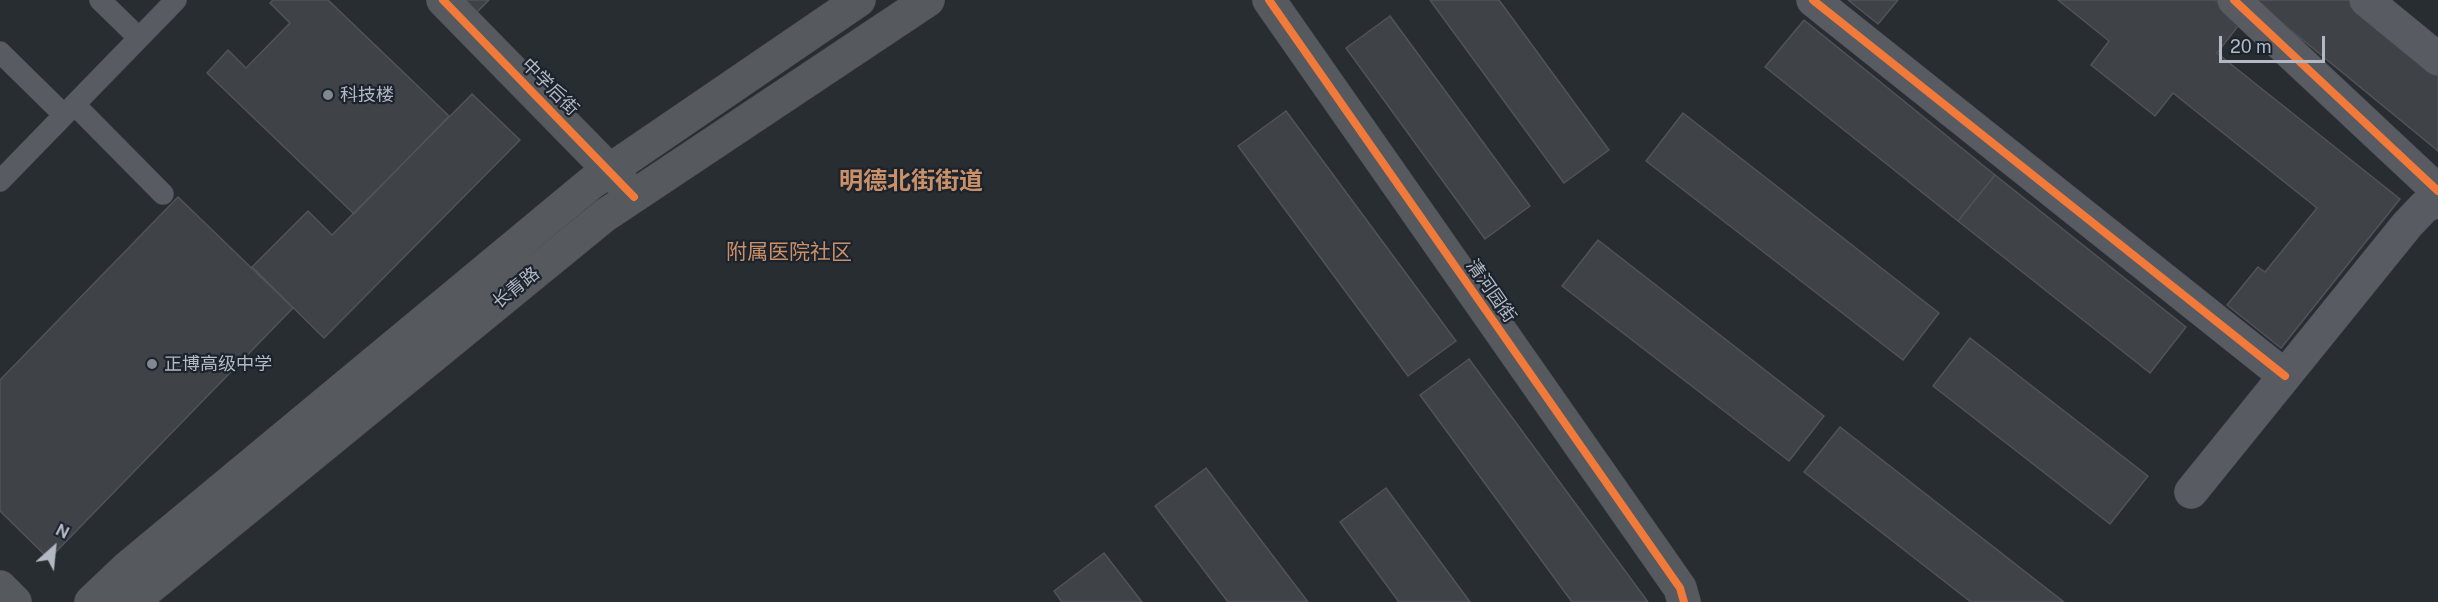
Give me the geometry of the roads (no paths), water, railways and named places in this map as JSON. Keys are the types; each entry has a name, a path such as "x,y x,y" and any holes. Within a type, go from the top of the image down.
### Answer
{"main road":[{"name":"中学后街","path":"443,0 634,196"},
{"name":"长青路","path":"91,602 155,544 591,183 859,0"},
{"name":"长青路","path":"123,602 150,588 604,216 928,0"},
{"name":"清河园街","path":"1269,0 1680,588 1684,602"},
{"path":"0,587 15,602"}],"street":[{"path":"1813,0 2285,376"},
{"path":"2234,0 2438,191"},
{"path":"2366,0 2438,59"},
{"path":"2191,492 2407,225 2425,206 2438,201"}],"lane":[{"path":"100,0 139,38"},
{"path":"0,182 176,0"},
{"path":"0,52 163,194"}],"place":[{"name":"科技楼","path":"328,95"},
{"name":"正博高级中学","path":"152,364"}],"district":[{"name":"明德北街街道","path":"911,182"},
{"name":"附属医院社区","path":"789,253"}]}
